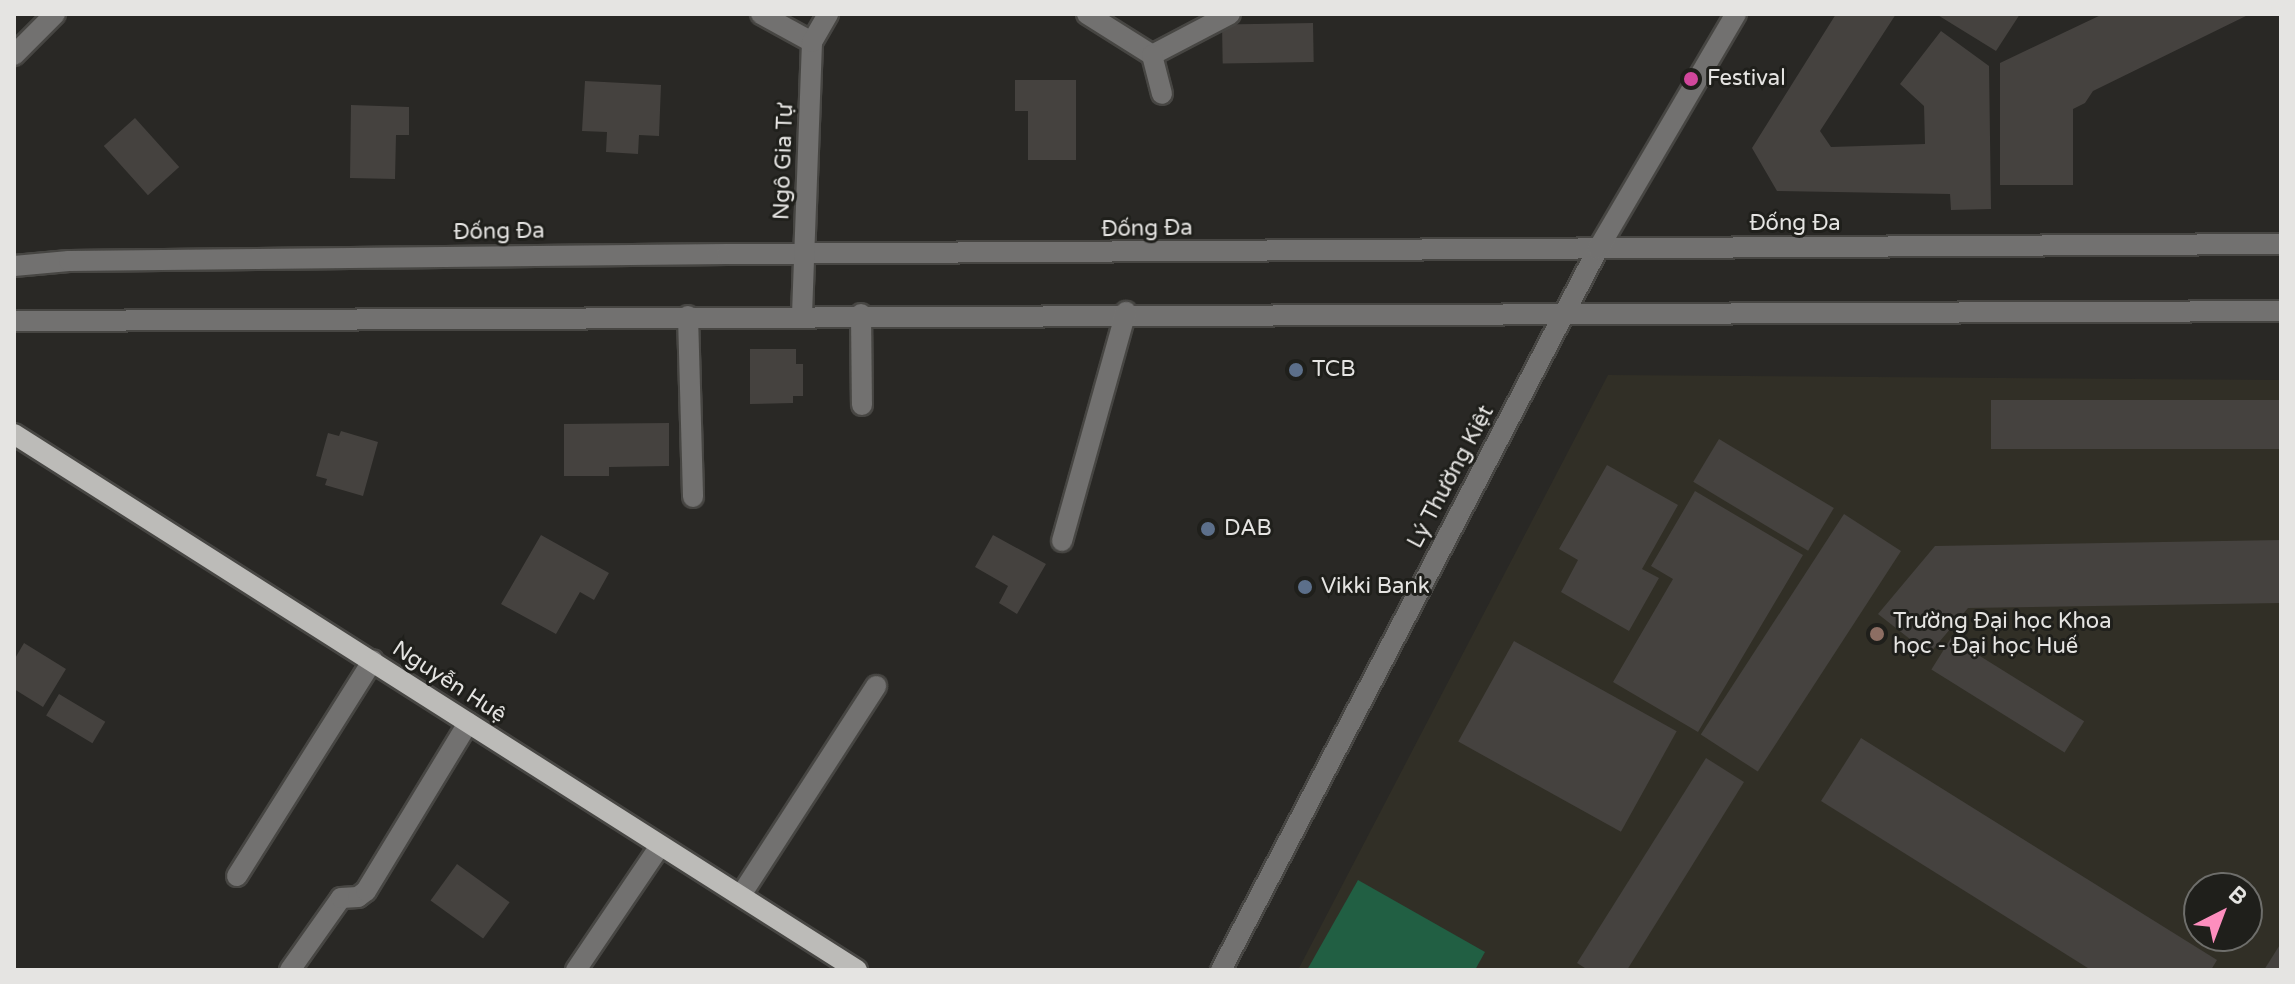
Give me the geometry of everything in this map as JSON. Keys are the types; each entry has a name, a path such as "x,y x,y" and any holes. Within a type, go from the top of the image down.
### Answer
{"main road":[{"name":"Nguyễn Huệ","path":"14,434 857,970"}],"street":[{"path":"14,55 55,14"},
{"path":"761,14 812,42"},
{"name":"Ngô Gia Tự","path":"802,315 812,42 828,14"},
{"path":"1087,14 1152,55 1162,94"},
{"path":"1152,55 1230,14"},
{"name":"Lý Thường Kiệt","path":"1221,970 1598,249 1736,14"},
{"name":"Đống Đa","path":"14,266 85,260 2281,244"},
{"path":"14,321 1126,312 1562,317 2281,311"},
{"path":"1062,541 1126,312"},
{"path":"861,314 862,405"},
{"path":"688,316 693,497"},
{"path":"237,876 373,660"},
{"path":"741,895 876,686"},
{"path":"290,970 341,898 358,897 366,891 468,723"},
{"path":"576,970 660,846"}],"shaded area":[{"name":"Trường Đại học Khoa học - Đại học Huế","path":"1608,375 2281,380 2281,970 1298,970"}],"green space":[{"path":"1358,880 1485,952 1475,970 1307,970"}],"building":[{"path":"1836,14 1896,14 1820,131 1831,147 1925,144 1924,106 1900,84 1941,31 1989,66 1991,209 1951,210 1950,194 1777,191 1752,148"},
{"path":"1936,14 2020,14 1996,51"},
{"path":"2103,14 2250,14 2093,91 2085,103 2073,109 2073,185 2000,185 2000,63"},
{"path":"1313,23 1314,62 1223,64 1222,25"},
{"path":"1015,80 1076,80 1076,160 1028,160 1028,111 1015,111"},
{"path":"585,81 661,85 659,136 639,135 638,154 606,152 607,132 582,131"},
{"path":"351,105 409,107 409,135 396,135 395,179 350,178"},
{"path":"135,118 179,167 148,195 104,146"},
{"path":"750,349 796,349 796,364 803,364 803,396 793,396 793,403 750,404"},
{"path":"1991,400 2281,400 2281,449 1991,449"},
{"path":"669,423 669,466 609,467 609,476 564,476 564,424"},
{"path":"341,431 378,442 363,496 325,485 327,479 316,476 328,433 339,436"},
{"path":"1719,439 1834,508 1808,551 1693,482"},
{"path":"1607,465 1678,505 1642,569 1659,578 1629,631 1561,592 1578,560 1559,549"},
{"path":"1695,491 1803,555 1698,732 1613,682 1673,579 1651,566"},
{"path":"1844,514 1901,551 1758,772 1701,735"},
{"path":"541,535 609,573 594,600 580,592 556,634 501,604"},
{"path":"993,535 1046,564 1017,614 999,603 1008,586 975,567"},
{"path":"2281,540 2281,603 1968,608 1929,654 1878,614 1935,546"},
{"path":"1951,638 2084,721 2065,753 1931,669"},
{"path":"1514,641 1677,731 1621,832 1458,742"},
{"path":"24,643 66,669 43,707 14,689 14,660"},
{"path":"59,694 105,722 92,743 46,715"},
{"path":"1861,738 2183,939 2183,952 2204,952 2217,960 2211,970 2091,970 1821,801"},
{"path":"1706,758 1744,782 1627,970 1588,970 1577,963"},
{"path":"457,864 510,902 483,939 431,900"},
{"path":"2281,943 2281,970 2264,970"}],"place":[{"name":"Festival","path":"1691,79"},
{"name":"TCB","path":"1296,370"},
{"name":"DAB","path":"1208,529"},
{"name":"Vikki Bank","path":"1305,587"},
{"name":"Trường Đại học Khoa học - Đại học Huế","path":"1877,634"}]}
